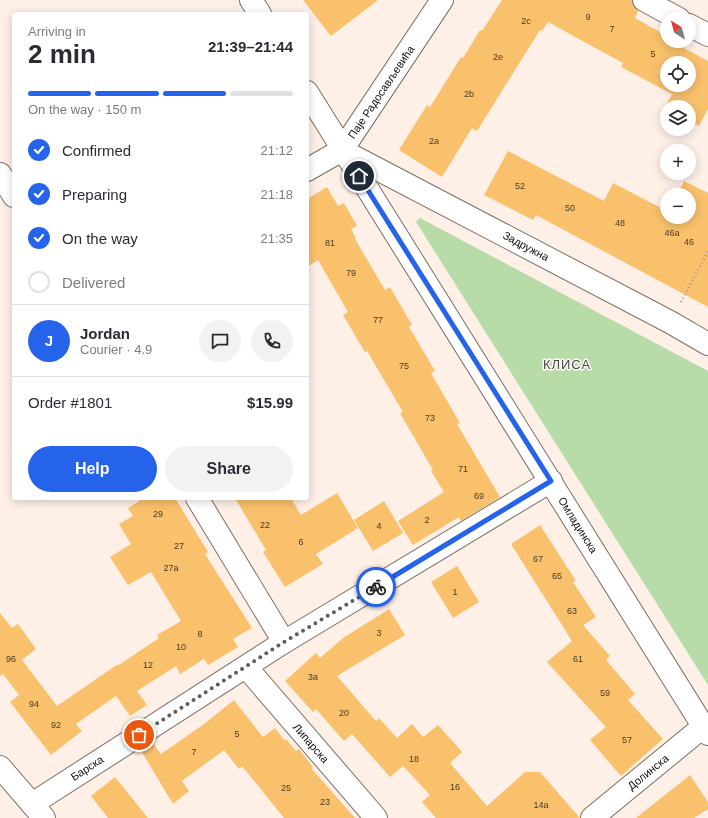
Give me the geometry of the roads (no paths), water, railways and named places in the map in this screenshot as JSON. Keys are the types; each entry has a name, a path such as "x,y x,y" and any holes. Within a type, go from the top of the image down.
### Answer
{"street":[{"path":"251,0 259,12"},
{"name":"Паје Радосављевића","path":"309,169 342,150 442,0"},
{"path":"644,0 666,12"},
{"path":"696,28 708,35"},
{"name":"Омладинска","path":"309,95 706,730"},
{"name":"Задружна","path":"342,150 670,322 708,344"},
{"path":"0,174 12,193"},
{"name":"Барска","path":"38,811 284,642 551,481"},
{"path":"199,500 284,642"},
{"name":"Липарска","path":"246,667 376,818"},
{"name":"Долинска","path":"592,818 706,730"},
{"path":"0,767 38,811"}],"district":[{"name":"КЛИСА","path":"567,364"}]}
